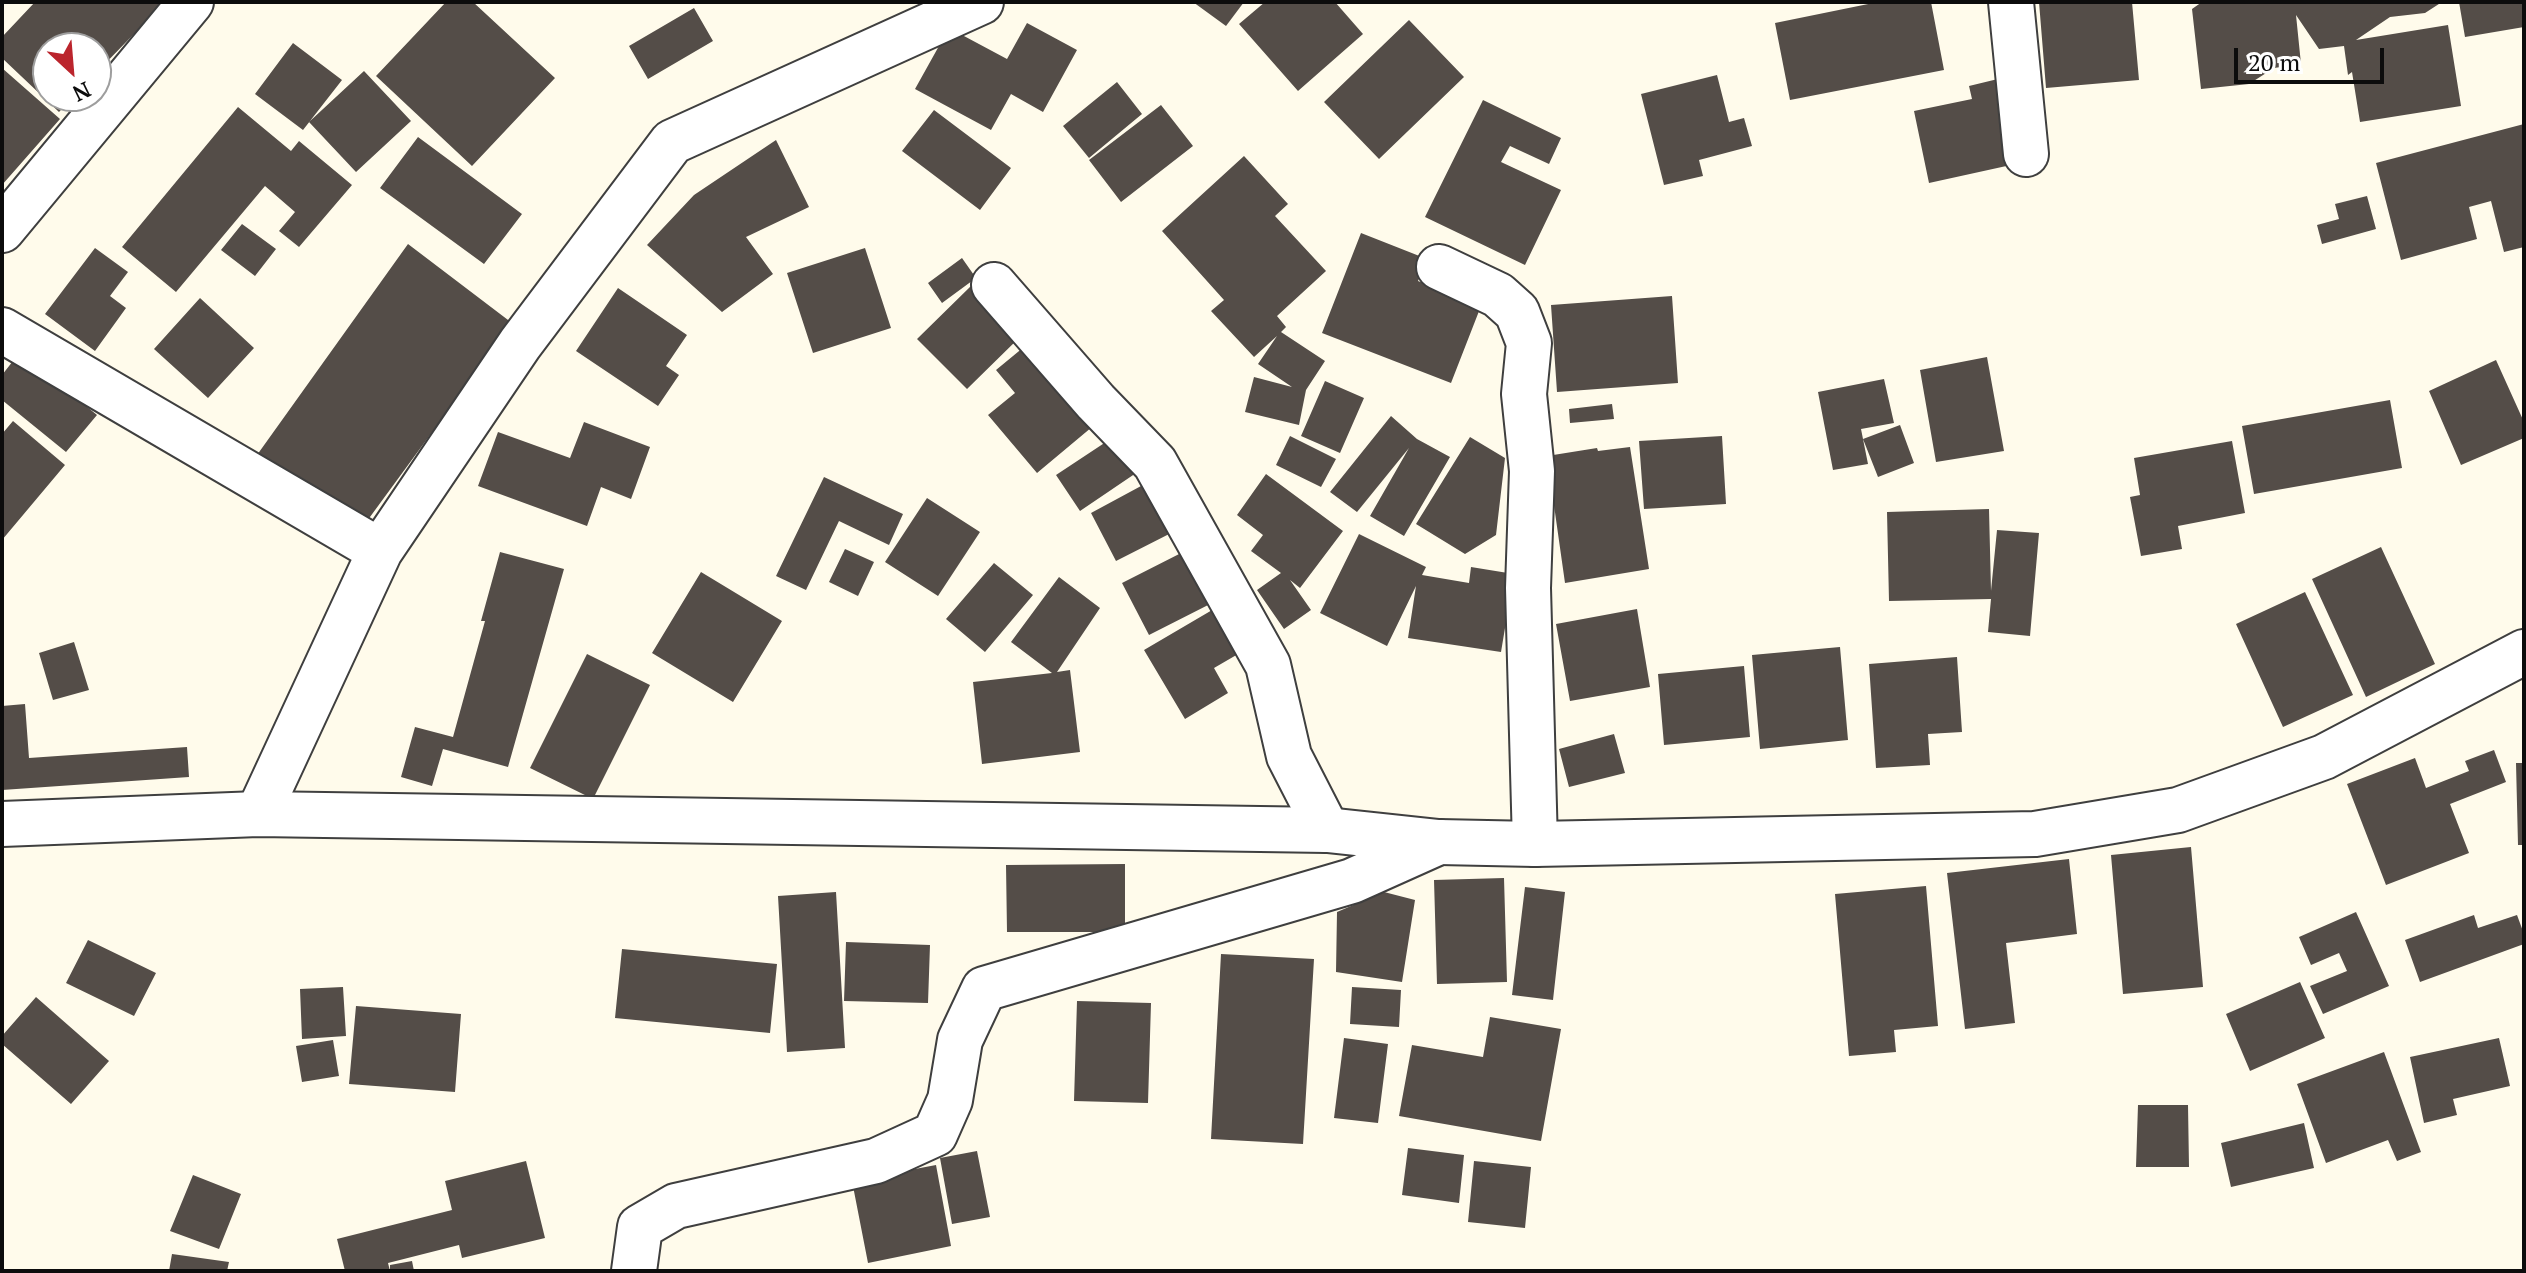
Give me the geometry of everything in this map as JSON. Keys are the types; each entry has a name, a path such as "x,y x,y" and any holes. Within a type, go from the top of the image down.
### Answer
{"street":[{"path":"2,230 191,2"},
{"path":"258,814 380,551 520,344 672,142 981,2"},
{"path":"2011,2 2026,154"},
{"path":"1439,267 1498,295 1517,312 1529,343 1524,394 1532,471 1528,588 1535,844"},
{"path":"994,285 1096,402 1155,463 1268,665 1289,756 1327,830"},
{"path":"2,330 380,551"},
{"path":"2,824 258,814 1327,830 1439,842 1535,844 2035,834 2178,810 2324,757 2524,652"},
{"path":"634,1271 640,1227 676,1206 876,1161 935,1134 950,1100 960,1040 984,989 1352,881 1439,842"}],"building":[{"path":"35,2 165,2 112,57 112,32 32,32 32,86 2,58 2,37"},
{"path":"446,2 473,2 555,78 472,166 376,76"},
{"path":"1193,2 1244,2 1226,26"},
{"path":"1265,2 1335,2 1363,34 1298,91 1239,24"},
{"path":"1878,2 1931,2 1944,70 1790,100 1775,23"},
{"path":"2039,2 2132,2 2139,80 2046,88"},
{"path":"2202,2 2442,2 2425,13 2390,17 2356,40 2448,25 2461,106 2360,122 2352,72 2348,75 2344,46 2319,49 2296,15 2301,64 2274,68 2249,84 2201,89 2192,9"},
{"path":"2459,2 2524,2 2524,27 2465,37"},
{"path":"694,8 713,41 648,79 629,46"},
{"path":"1409,20 1464,77 1379,159 1324,102"},
{"path":"1027,23 1077,50 1043,112 1011,94 991,130 915,89 949,28 1007,59"},
{"path":"293,43 342,80 303,130 255,94"},
{"path":"2,68 32,94 32,112 52,112 60,119 2,185"},
{"path":"364,71 411,121 356,172 309,122"},
{"path":"1717,75 1729,122 1744,118 1752,146 1699,160 1703,176 1664,185 1641,94"},
{"path":"2002,78 2020,163 1929,183 1914,111 1972,99 1969,86"},
{"path":"1117,82 1142,114 1089,158 1063,126"},
{"path":"1483,100 1561,138 1549,164 1510,146 1501,162 1561,190 1525,265 1425,217"},
{"path":"1161,105 1193,146 1121,202 1089,160"},
{"path":"238,107 291,151 299,141 352,185 299,247 279,231 295,212 265,186 176,292 122,247"},
{"path":"934,110 1011,168 980,210 902,151"},
{"path":"2524,124 2524,247 2504,252 2491,201 2469,207 2477,239 2401,260 2376,163"},
{"path":"418,137 522,214 484,264 380,188"},
{"path":"776,140 809,207 746,237 773,274 722,312 647,245 694,195"},
{"path":"1244,156 1288,204 1275,216 1326,271 1277,316 1286,327 1281,332 1325,361 1306,390 1299,425 1245,412 1254,377 1292,387 1258,364 1277,336 1254,357 1211,311 1224,300 1162,231"},
{"path":"2367,196 2376,229 2322,244 2317,225 2339,219 2335,204"},
{"path":"242,224 276,249 255,276 221,250"},
{"path":"1361,233 1427,259 1418,281 1481,306 1451,383 1322,333"},
{"path":"408,244 512,323 359,532 252,462"},
{"path":"95,248 128,272 110,296 126,308 95,351 45,314"},
{"path":"865,248 891,328 813,353 787,273"},
{"path":"962,258 976,278 942,303 928,283"},
{"path":"972,285 1021,336 967,389 917,339"},
{"path":"618,288 687,335 666,366 679,375 658,406 576,351"},
{"path":"1672,296 1678,383 1557,392 1551,305"},
{"path":"200,298 254,348 208,398 154,349"},
{"path":"1030,342 1098,422 1037,473 988,415 1015,393 996,370"},
{"path":"20,352 97,415 66,452 2,400 2,375"},
{"path":"1987,357 2004,451 1936,462 1920,370"},
{"path":"2496,360 2524,422 2524,438 2461,465 2429,391"},
{"path":"1884,379 1894,423 1861,429 1868,464 1833,470 1818,392"},
{"path":"1325,381 1364,398 1340,453 1301,436"},
{"path":"2390,400 2402,468 2254,494 2242,426"},
{"path":"1612,404 1614,419 1570,423 1569,409"},
{"path":"1391,416 1417,439 1450,457 1404,536 1370,516 1409,448 1357,512 1330,492"},
{"path":"13,421 65,465 2,540 2,434"},
{"path":"584,422 650,447 631,499 601,487 587,526 478,486 498,432 570,458"},
{"path":"1900,425 1914,463 1878,477 1863,439"},
{"path":"1118,434 1142,469 1080,511 1056,475"},
{"path":"1290,436 1336,459 1321,487 1276,465"},
{"path":"1722,436 1726,504 1644,509 1639,441"},
{"path":"1470,437 1505,458 1496,535 1465,554 1416,524"},
{"path":"2232,441 2245,513 2178,526 2182,549 2141,556 2130,497 2140,495 2134,458"},
{"path":"1630,447 1649,569 1565,583 1547,456 1597,448 1598,451"},
{"path":"1266,474 1343,531 1300,588 1290,580 1311,610 1284,629 1257,590 1281,573 1251,551 1263,535 1237,515"},
{"path":"824,477 903,514 889,545 839,521 806,590 776,576"},
{"path":"1154,479 1179,529 1116,561 1091,513"},
{"path":"927,498 980,532 938,596 885,562"},
{"path":"1989,509 1991,591 1997,530 2039,533 2030,636 1988,632 1991,599 1889,601 1887,512"},
{"path":"1359,534 1426,567 1422,575 1469,583 1471,567 1514,574 1501,652 1408,638 1416,586 1387,646 1320,613"},
{"path":"2381,547 2435,664 2366,697 2312,579"},
{"path":"845,549 874,562 858,596 829,582"},
{"path":"1189,549 1216,601 1149,635 1122,583"},
{"path":"500,552 564,569 508,767 443,749 432,786 401,777 415,727 453,737 485,621 481,621"},
{"path":"994,563 1033,595 985,652 946,619"},
{"path":"701,572 782,621 733,702 652,653"},
{"path":"1059,577 1100,608 1057,672 1070,670 1080,752 982,764 973,682 1052,673 1011,642"},
{"path":"2305,592 2353,695 2283,727 2236,624"},
{"path":"1219,606 1245,650 1214,668 1228,693 1185,719 1144,650"},
{"path":"1637,609 1650,687 1570,701 1556,624"},
{"path":"74,642 89,690 53,700 39,653"},
{"path":"1840,647 1848,740 1760,749 1752,655"},
{"path":"587,654 650,685 593,799 530,768"},
{"path":"1957,657 1962,732 1928,734 1930,765 1876,768 1869,664"},
{"path":"1744,666 1750,737 1664,745 1658,674"},
{"path":"25,704 29,758 187,747 189,777 2,790 2,706"},
{"path":"1614,734 1625,773 1569,787 1559,749"},
{"path":"2494,750 2506,782 2450,804 2469,853 2386,885 2347,784 2415,758 2426,788 2469,771 2465,761"},
{"path":"2516,763 2524,763 2524,845 2518,845"},
{"path":"2191,847 2203,987 2123,994 2111,855"},
{"path":"2069,859 2077,934 2006,943 2015,1023 1965,1029 1947,873"},
{"path":"1125,864 1125,932 1007,932 1006,865"},
{"path":"1504,878 1507,982 1437,984 1434,880"},
{"path":"1926,886 1938,1026 1894,1030 1896,1052 1849,1056 1835,894"},
{"path":"1525,887 1565,892 1553,1000 1512,995"},
{"path":"836,892 845,1048 787,1052 778,896"},
{"path":"1384,892 1415,900 1402,982 1336,972 1337,912"},
{"path":"2356,912 2389,986 2323,1014 2310,986 2347,971 2339,953 2311,965 2299,937"},
{"path":"2474,915 2478,928 2517,915 2524,944 2420,982 2405,940"},
{"path":"88,940 156,973 134,1016 66,983"},
{"path":"846,942 930,945 928,1003 844,1001"},
{"path":"622,949 777,964 770,1033 615,1018"},
{"path":"1221,954 1314,959 1303,1144 1211,1139"},
{"path":"2300,982 2325,1038 2250,1071 2226,1014"},
{"path":"343,987 346,1036 302,1039 300,989"},
{"path":"1352,987 1401,990 1399,1027 1350,1024"},
{"path":"36,997 109,1061 71,1104 2,1044 2,1036"},
{"path":"1077,1001 1151,1003 1148,1103 1074,1101"},
{"path":"356,1006 461,1014 455,1092 349,1084"},
{"path":"1490,1017 1561,1029 1541,1141 1399,1116 1412,1045 1483,1057"},
{"path":"1344,1038 1388,1044 1378,1123 1334,1118"},
{"path":"2499,1038 2510,1086 2453,1099 2457,1115 2424,1123 2410,1057"},
{"path":"333,1040 339,1076 302,1082 296,1046"},
{"path":"2384,1052 2421,1152 2397,1161 2388,1140 2326,1163 2297,1084"},
{"path":"2138,1105 2188,1105 2189,1167 2136,1167"},
{"path":"2304,1123 2314,1168 2231,1187 2221,1143"},
{"path":"1408,1148 1464,1155 1459,1203 1402,1195"},
{"path":"977,1151 990,1217 952,1224 940,1158"},
{"path":"526,1161 545,1238 462,1258 459,1245 388,1263 390,1271 345,1271 337,1239 452,1210 445,1181"},
{"path":"1474,1161 1531,1167 1525,1228 1468,1222"},
{"path":"936,1165 951,1246 868,1263 852,1181"},
{"path":"193,1175 241,1194 219,1249 170,1231"},
{"path":"172,1254 229,1262 227,1271 169,1271"},
{"path":"412,1261 414,1271 390,1271 390,1265"}]}
